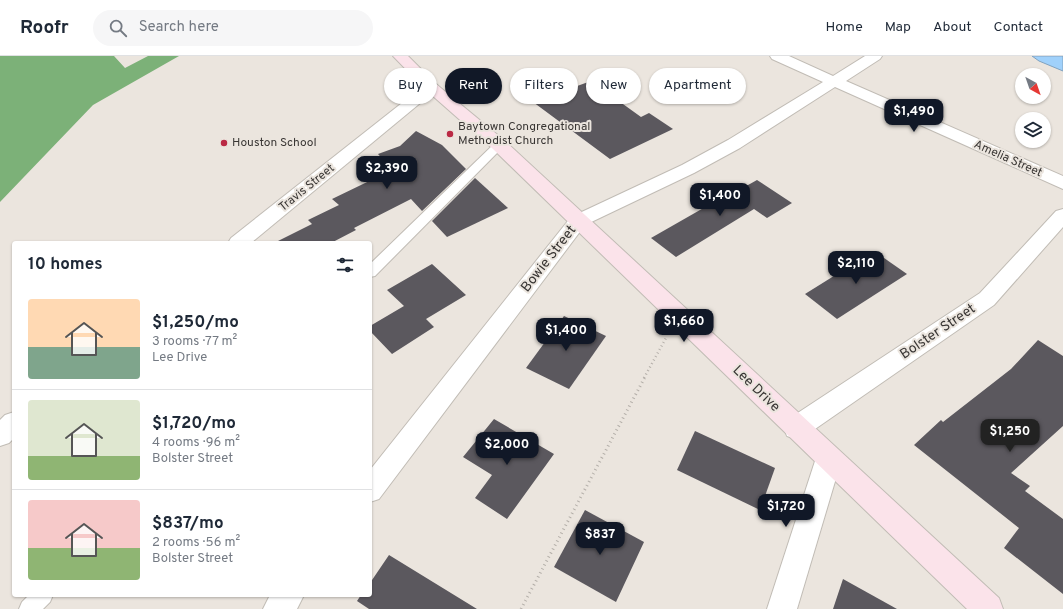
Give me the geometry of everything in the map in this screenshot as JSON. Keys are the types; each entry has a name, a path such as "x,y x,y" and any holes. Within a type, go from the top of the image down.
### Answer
{"main road":[{"name":"Lee Drive","path":"400,56 412,68"},
{"name":"Lee Drive","path":"437,91 499,145 578,221 679,314 796,428 988,609"}],"street":[{"name":"Amelia Street","path":"777,56 1063,183"},
{"name":"Bowie Street","path":"372,487 578,221 688,170 734,144 875,56"},
{"name":"Travis Street","path":"240,241 411,104"},
{"name":"Bolster Street","path":"796,428 987,299 1063,215"},
{"path":"0,435 12,425"},
{"path":"782,609 829,458"},
{"path":"278,609 287,597"}],"lane":[{"path":"372,270 499,145"},
{"path":"29,609 41,597"}],"path":[{"path":"521,609 679,314"}],"green space":[{"path":"0,56 114,56 125,68 148,56 179,56 93,105 0,202"}],"water":[{"path":"1032,56 1063,56 1063,71 1039,61"}],"building":[{"path":"586,83 586,104 623,104 641,117 649,113 673,129 610,159 536,104 578,104 578,86"},
{"path":"416,131 442,145 466,169 422,211 411,199 354,228 356,230 335,241 278,241 312,224 308,220 339,205 332,199 392,170 378,154 400,146"},
{"path":"475,178 508,208 447,237 432,221"},
{"path":"757,180 792,203 767,218 754,209 676,257 651,238 714,202 716,203"},
{"path":"874,251 907,274 837,319 805,294"},
{"path":"432,264 466,295 426,319 434,327 392,354 372,333 372,325 404,306 387,290"},
{"path":"564,316 606,336 569,389 526,368"},
{"path":"1038,340 1063,356 1063,426 1011,473 1030,486 1025,491 1063,519 1063,594 1004,548 1019,528 914,445 941,420 943,422 1011,369"},
{"path":"494,419 554,454 507,519 475,498 492,475 463,457"},
{"path":"695,431 775,468 760,510 677,470"},
{"path":"585,510 644,542 616,602 554,567"},
{"path":"389,555 477,609 369,609 357,601 360,597 372,597 372,580"},
{"path":"843,579 897,609 833,609"}],"place":[{"name":"Baytown Congregational Methodist Church","path":"450,134"},
{"name":"Houston School","path":"224,143"}]}
